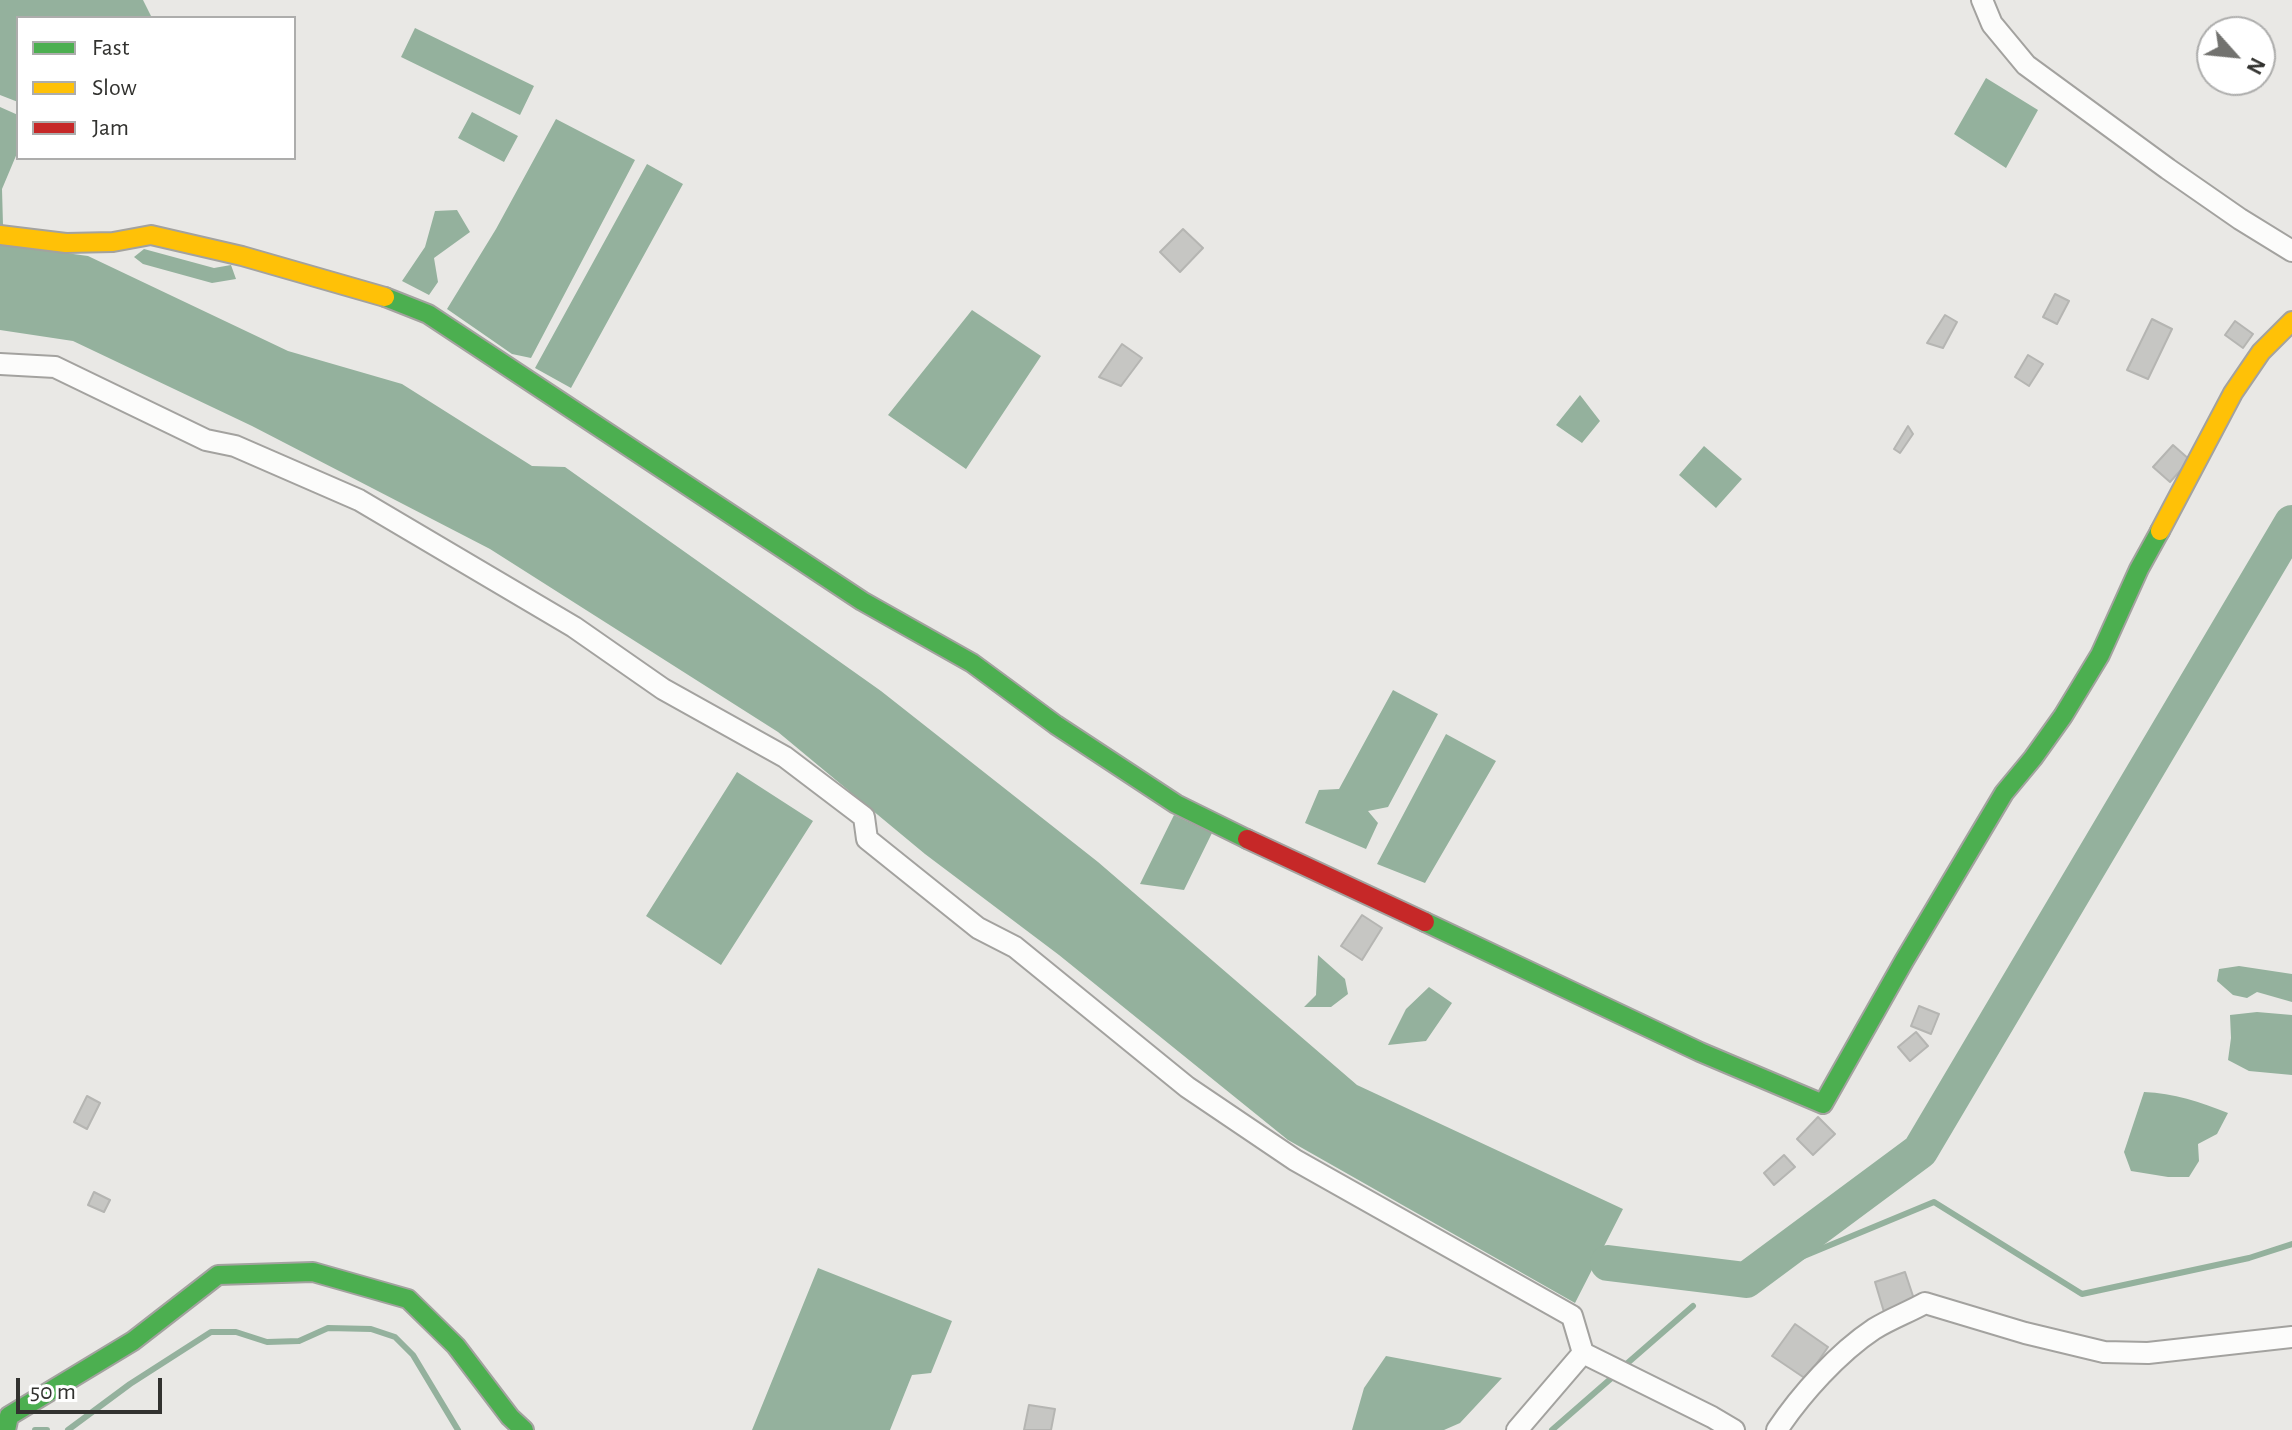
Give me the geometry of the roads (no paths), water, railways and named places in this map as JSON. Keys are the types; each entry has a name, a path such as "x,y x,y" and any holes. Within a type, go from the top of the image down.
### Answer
{"street":[{"path":"1982,0 1992,24 2026,65 2156,161 2292,251"},
{"path":"0,235 66,243 113,242 151,235 256,260 385,297 428,314 862,601 972,663 1056,725 1176,804 1700,1052 1823,1104 2004,793 2063,716 2100,655 2139,569 2233,393 2261,352 2292,321"},
{"path":"0,364 55,367 206,440 235,446 359,500 574,627 663,689 785,757 864,817 867,839 978,928 1015,947 1187,1087 1295,1160 1572,1316 1583,1353 1734,1430"},
{"path":"6,1430 9,1416 133,1341 218,1275 313,1272 408,1299 456,1346 510,1417 524,1430"},
{"path":"1777,1430 1810,1387 1846,1353 1874,1329 1925,1303 2025,1333 2104,1352 2148,1353 2292,1337"},
{"path":"1517,1430 1583,1353"}],"waterway":[{"path":"1608,1263 1746,1280 1920,1151 2292,523"},
{"path":"1746,1280 1934,1202 2082,1294 2249,1258 2292,1244"},
{"path":"1623,1367 1693,1306"},
{"path":"68,1430 130,1384 211,1332 236,1332 267,1342 299,1341 328,1328 371,1329 395,1337 413,1355 458,1430"},
{"path":"1552,1430 1615,1375"},
{"path":"35,1430 47,1430"}]}
